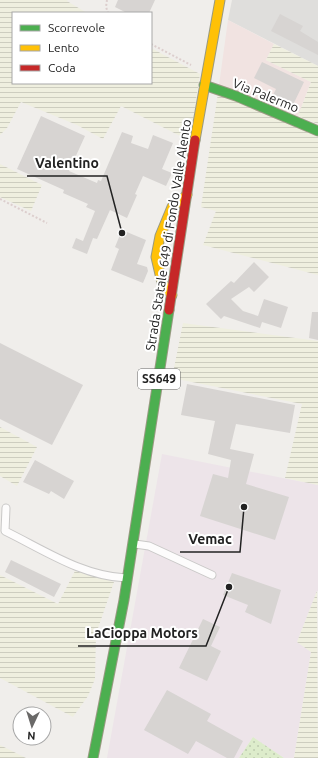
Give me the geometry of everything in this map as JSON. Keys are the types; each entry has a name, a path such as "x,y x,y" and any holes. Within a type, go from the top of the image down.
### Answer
{"main road":[{"name":"Strada Statale 649 di Fondo Valle Alento","path":"93,758 133,544 206,72 220,0"},
{"name":"Via Palermo","path":"204,85 236,96 318,131"},
{"path":"172,295 162,282 156,257 160,236 169,212 172,207 187,195"}],"lane":[{"path":"6,508 5,531 87,572 110,577 127,578"},
{"path":"133,544 149,546 212,575"}],"path":[{"path":"107,0 106,7 108,12"},
{"path":"152,45 206,72"},
{"path":"0,199 47,223"}],"shaded area":[{"path":"232,0 318,0 318,66 228,20"},
{"path":"228,20 274,44 266,60 311,82 298,116 219,85"},
{"path":"162,454 318,485 318,591 297,642 311,652 294,758 284,758 253,737 239,758 107,758"}],"green space":[{"path":"0,0 68,0 67,1 85,12 12,12 12,84 152,84 152,49 200,74 190,141 121,106 103,139 77,125 21,102 7,128 0,135"},
{"path":"274,44 318,66 318,124 298,116 311,82 266,60"},
{"path":"218,93 318,137 318,275 203,245 216,211 201,207"},
{"path":"0,164 42,185 31,211 0,197"},
{"path":"183,323 318,341 318,485 285,478 302,404 172,378"},
{"path":"0,427 37,447 17,486 0,476"},
{"path":"75,571 114,582 96,634 95,679 88,696 73,717 0,678 0,575 58,604"},
{"path":"317,591 318,758 294,758 311,652 297,642"},
{"path":"253,737 284,758 239,758"},
{"path":"0,745 26,758 0,758"}],"building":[{"path":"118,0 155,0 149,12 125,12 115,7"},
{"path":"280,14 303,26 300,31 318,42 318,55 271,31"},
{"path":"262,62 304,82 292,107 272,97 276,89 254,78"},
{"path":"41,116 85,136 69,171 97,183 98,180 101,181 122,132 133,136 131,143 148,149 153,135 173,143 162,169 172,173 166,186 143,176 127,218 110,210 97,239 93,238 87,254 72,248 76,238 83,241 95,211 86,207 88,204 63,193 64,190 17,169"},
{"path":"122,230 146,240 137,264 147,267 148,271 143,283 111,270 119,249 115,247"},
{"path":"254,262 269,277 254,292 249,287 231,299 243,311 258,316 264,299 288,307 281,328 262,322 260,328 224,316 221,319 206,304 231,281 234,283"},
{"path":"312,312 318,312 318,340 309,338"},
{"path":"0,343 83,385 52,445 0,419"},
{"path":"187,384 295,405 290,433 236,424 230,449 254,454 246,484 289,497 275,540 200,516 213,474 228,478 231,460 208,454 215,421 181,415"},
{"path":"35,460 74,481 64,499 51,491 49,494 23,482"},
{"path":"11,560 61,584 54,597 5,572"},
{"path":"232,573 281,590 271,624 245,612 248,605 223,595"},
{"path":"203,619 220,627 211,646 221,651 207,681 179,668"},
{"path":"167,690 211,714 207,721 243,741 234,758 227,758 196,741 188,754 144,730"}],"traffic: fast":[{"path":"204,85 236,96 318,131"},
{"path":"93,758 124,600 169,310"}],"traffic: slow":[{"path":"195,140 220,0"},
{"path":"172,295 162,283 156,257 160,236 172,207 187,195"}],"traffic: jam":[{"path":"169,310 195,140"}],"place":[{"name":"Valentino","path":"122,233"},
{"name":"Vemac","path":"244,507"},
{"name":"LaCioppa Motors","path":"229,587"}]}
